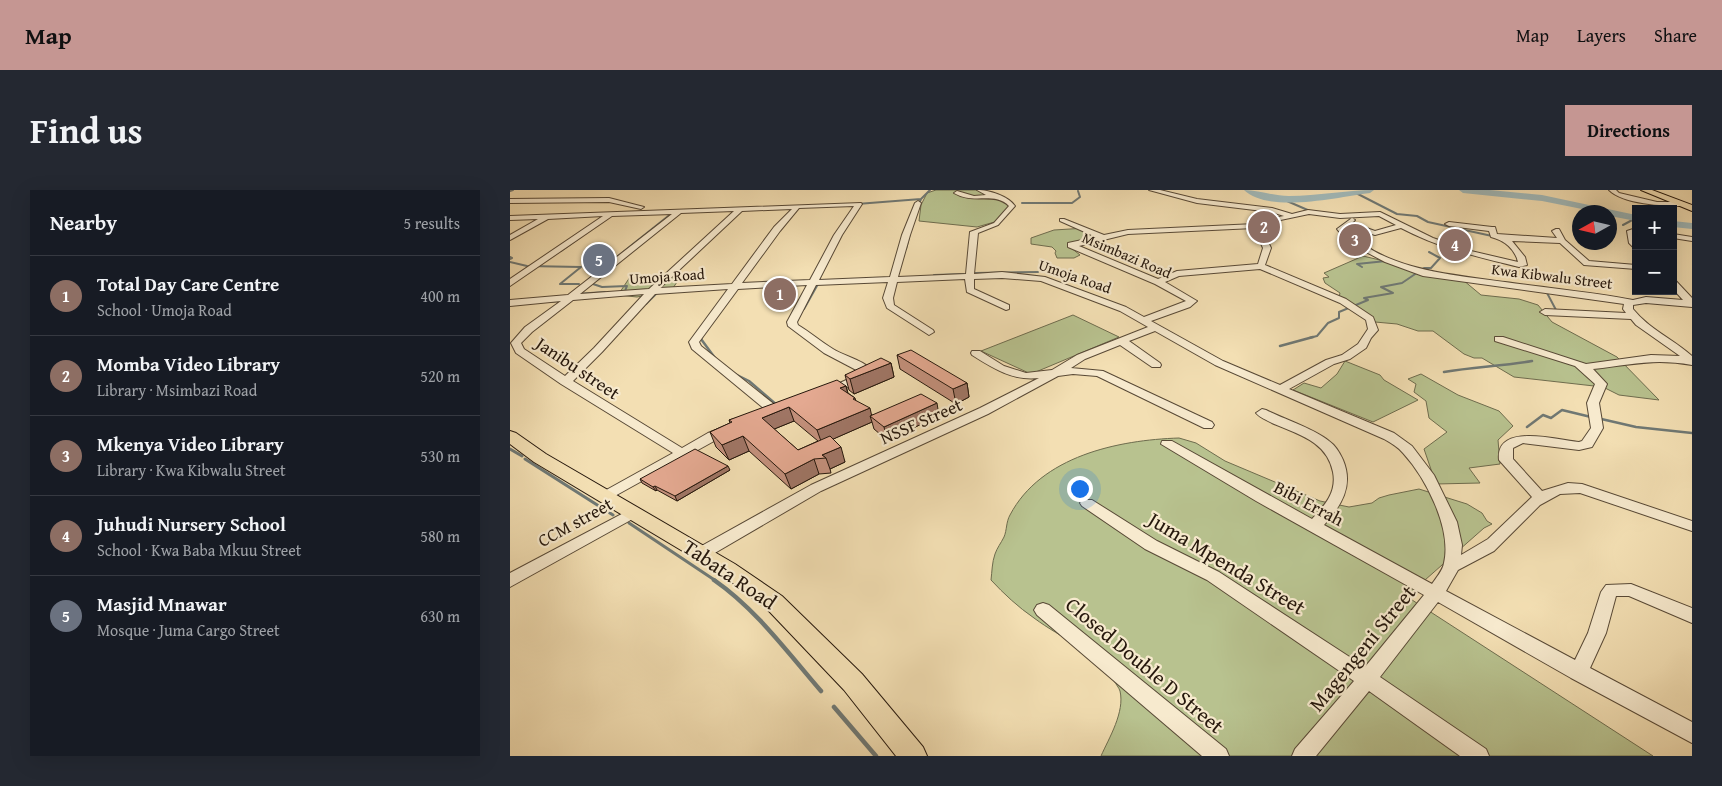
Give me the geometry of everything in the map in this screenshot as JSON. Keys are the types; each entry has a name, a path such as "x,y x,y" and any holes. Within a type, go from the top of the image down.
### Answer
{"main road":[{"path":"1645,190 1692,208"},
{"name":"Tabata Road","path":"510,436 540,458 604,498 702,553 754,586 774,602 853,682 913,756"}],"street":[{"path":"980,190 1009,202 1012,206 996,224 975,231 970,290 1006,307"},
{"name":"Msimbazi Road","path":"1152,190 1197,201 1272,210 1292,216"},
{"path":"1612,190 1617,194 1657,204 1682,204"},
{"path":"595,199 608,192"},
{"path":"957,193 974,198 991,196"},
{"path":"510,212 533,200"},
{"path":"510,201 609,200 636,206 645,209 646,212"},
{"path":"918,203 888,298 890,306 929,332"},
{"path":"512,218 858,204 838,235 792,325 810,336 828,351 865,368 868,373 864,377 819,396"},
{"path":"780,410 696,347 694,342 696,336 777,229 798,206"},
{"path":"565,382 598,350 652,291 739,210"},
{"path":"568,298 630,247 678,212"},
{"name":"Msimbazi Road","path":"1143,320 1187,305 1192,301 1158,282 1071,246 1102,237 1136,232 1257,226 1264,221 1313,212 1340,216 1380,214 1396,226 1452,248 1523,265 1521,257 1506,238"},
{"path":"511,281 612,213"},
{"path":"510,238 546,216"},
{"path":"1062,220 1102,237"},
{"name":"Kwa Kibwalu Street","path":"1396,226 1375,233 1351,223 1341,229 1344,234 1356,243 1391,262 1426,274 1632,302 1646,300 1692,303"},
{"path":"1449,224 1489,228 1494,235 1506,238 1562,241"},
{"path":"1257,226 1267,248 1261,266"},
{"path":"1556,231 1562,241 1588,264 1632,267"},
{"path":"1677,237 1692,239"},
{"path":"1158,282 1177,274 1261,266 1343,301 1369,317 1373,330 1366,337 1362,346 1346,357 1330,362 1281,389"},
{"name":"Umoja Road","path":"510,303 652,291 814,282 1022,275 1042,279 1123,309 1219,363 1389,436 1407,449 1427,475 1449,522 1454,545 1452,566"},
{"path":"1677,288 1692,303"},
{"name":"Janibu street","path":"568,298 521,336 516,343 520,350 565,382 682,454"},
{"path":"1632,302 1629,303 1628,309 1632,316 1650,331 1677,348 1692,362"},
{"path":"1545,312 1632,316"},
{"name":"NSSF Street","path":"702,553 816,488 984,411 1037,384 1081,357 1156,327"},
{"path":"1499,339 1556,355 1584,367 1600,387 1593,403 1597,428 1587,444 1523,439 1514,440 1509,444 1505,455 1506,460 1540,497"},
{"path":"1120,340 1156,365"},
{"path":"976,353 1000,368 1018,375 1036,376 1054,372 1099,373 1208,426"},
{"path":"1584,367 1641,358 1681,359 1692,362"},
{"path":"760,418 780,410"},
{"path":"1262,413 1323,442 1330,447 1334,455 1339,468 1340,487 1333,502 1314,527"},
{"path":"604,498 713,436 744,424"},
{"name":"Bibi Errah","path":"1167,444 1314,527 1692,733"},
{"path":"1452,566 1484,551 1500,538 1540,497 1564,487 1576,488 1692,526"},
{"name":"Juma Mpenda Street","path":"1087,503 1151,545 1213,576 1296,630 1478,756"},
{"name":"CCM street","path":"512,577 633,513"},
{"name":"Magengeni Street","path":"1303,756 1436,592 1452,566"},
{"path":"1578,672 1597,633 1609,592 1612,590 1631,590 1692,616"},
{"name":"Closed Double D Street","path":"1043,610 1218,756"}],"green space":[{"path":"936,190 977,190 1011,204 998,221 977,227 919,221 921,205 927,193"},
{"path":"1086,228 1104,235 1070,247 1080,255 1074,258 1057,258 1056,251 1052,247 1031,244 1031,238 1054,230"},
{"path":"1363,256 1463,280 1481,295 1519,299 1538,305 1552,322 1617,357 1659,400 1619,395 1603,387 1514,377 1482,358 1474,358 1464,354 1433,331 1418,331 1397,324 1375,322 1339,297 1340,293 1325,283 1323,278 1329,277 1324,273"},
{"path":"630,277 645,279 677,277 674,281 677,282 671,291 637,297 618,295"},
{"path":"1073,315 1119,337 1031,374 981,351"},
{"path":"1345,361 1380,375 1384,380 1418,400 1373,422 1293,390 1304,383 1321,388 1337,374"},
{"path":"1421,374 1458,395 1499,411 1513,426 1498,440 1500,464 1469,468 1480,483 1436,484 1424,449 1447,432 1429,418 1426,401 1414,392 1416,384 1408,379"},
{"path":"1179,438 1196,443 1225,461 1320,501 1349,507 1372,503 1379,498 1389,495 1419,489 1467,504 1482,513 1487,521 1492,524 1484,528 1425,580 1409,598 1653,756 1101,756 1118,716 1121,699 1119,689 1106,670 1088,653 1028,614 991,580 994,557 1004,537 1010,515 1024,495 1041,478 1061,465 1083,455 1107,448 1155,439"}],"building":[{"path":"911,350 967,383 953,389 897,355"},
{"path":"881,358 891,363 850,379 845,375"},
{"path":"837,380 846,386 840,388 855,398 853,399 870,408 817,430 789,407 762,418 798,450 830,436 841,447 822,455 826,458 814,459 785,474 743,436 722,445 710,432 732,422 729,420"},
{"path":"921,394 937,403 884,427 870,416"},
{"path":"695,449 728,466 675,496 655,486 653,487 640,479"}],"waterway":[{"path":"921,199 930,190"},
{"path":"1248,190 1259,196 1289,199 1370,190"},
{"path":"1463,190 1542,198 1576,205"},
{"path":"1022,203 1072,203 1080,197 1078,191"},
{"path":"1354,192 1397,214 1417,216 1428,222 1492,236"},
{"path":"1280,198 1310,211"},
{"path":"857,204 921,199"},
{"path":"918,206 921,199"},
{"path":"588,280 672,213"},
{"path":"1617,214 1632,217"},
{"path":"1623,225 1632,220"},
{"path":"1677,224 1692,226"},
{"path":"906,249 910,233"},
{"path":"561,251 582,236"},
{"path":"1313,337 1317,336 1328,323 1339,318 1339,312 1368,300 1364,298 1393,293 1381,287 1402,283 1424,268 1431,268 1440,258 1429,252"},
{"path":"510,257 512,258 510,259"},
{"path":"1362,267 1357,264 1386,261"},
{"path":"510,262 527,266 581,267 560,284 579,284"},
{"path":"975,273 1038,272"},
{"path":"934,275 964,274"},
{"path":"590,283 602,287 627,286 625,291"},
{"path":"804,309 818,284"},
{"path":"1546,291 1556,310"},
{"path":"576,294 605,292"},
{"path":"646,304 657,293"},
{"path":"546,302 560,301"},
{"path":"702,337 701,339 715,358"},
{"path":"1280,346 1313,337"},
{"path":"1309,338 1313,337"},
{"path":"1444,372 1532,361"},
{"path":"735,374 749,381 778,406"},
{"path":"1527,427 1543,415 1551,418 1562,410 1591,417"},
{"path":"1597,418 1636,427 1692,433"},
{"path":"510,449 522,456"},
{"path":"525,459 613,515"},
{"path":"629,523 716,581"},
{"path":"714,580 758,618 821,691"},
{"path":"834,707 876,756"}],"place":[{"name":"Momba Video Library","path":"1264,227"},
{"name":"Mkenya Video Library","path":"1355,240"},
{"name":"Juhudi Nursery School","path":"1455,245"},
{"name":"Masjid Mnawar","path":"599,260"},
{"name":"Total Day Care Centre","path":"780,294"}]}
